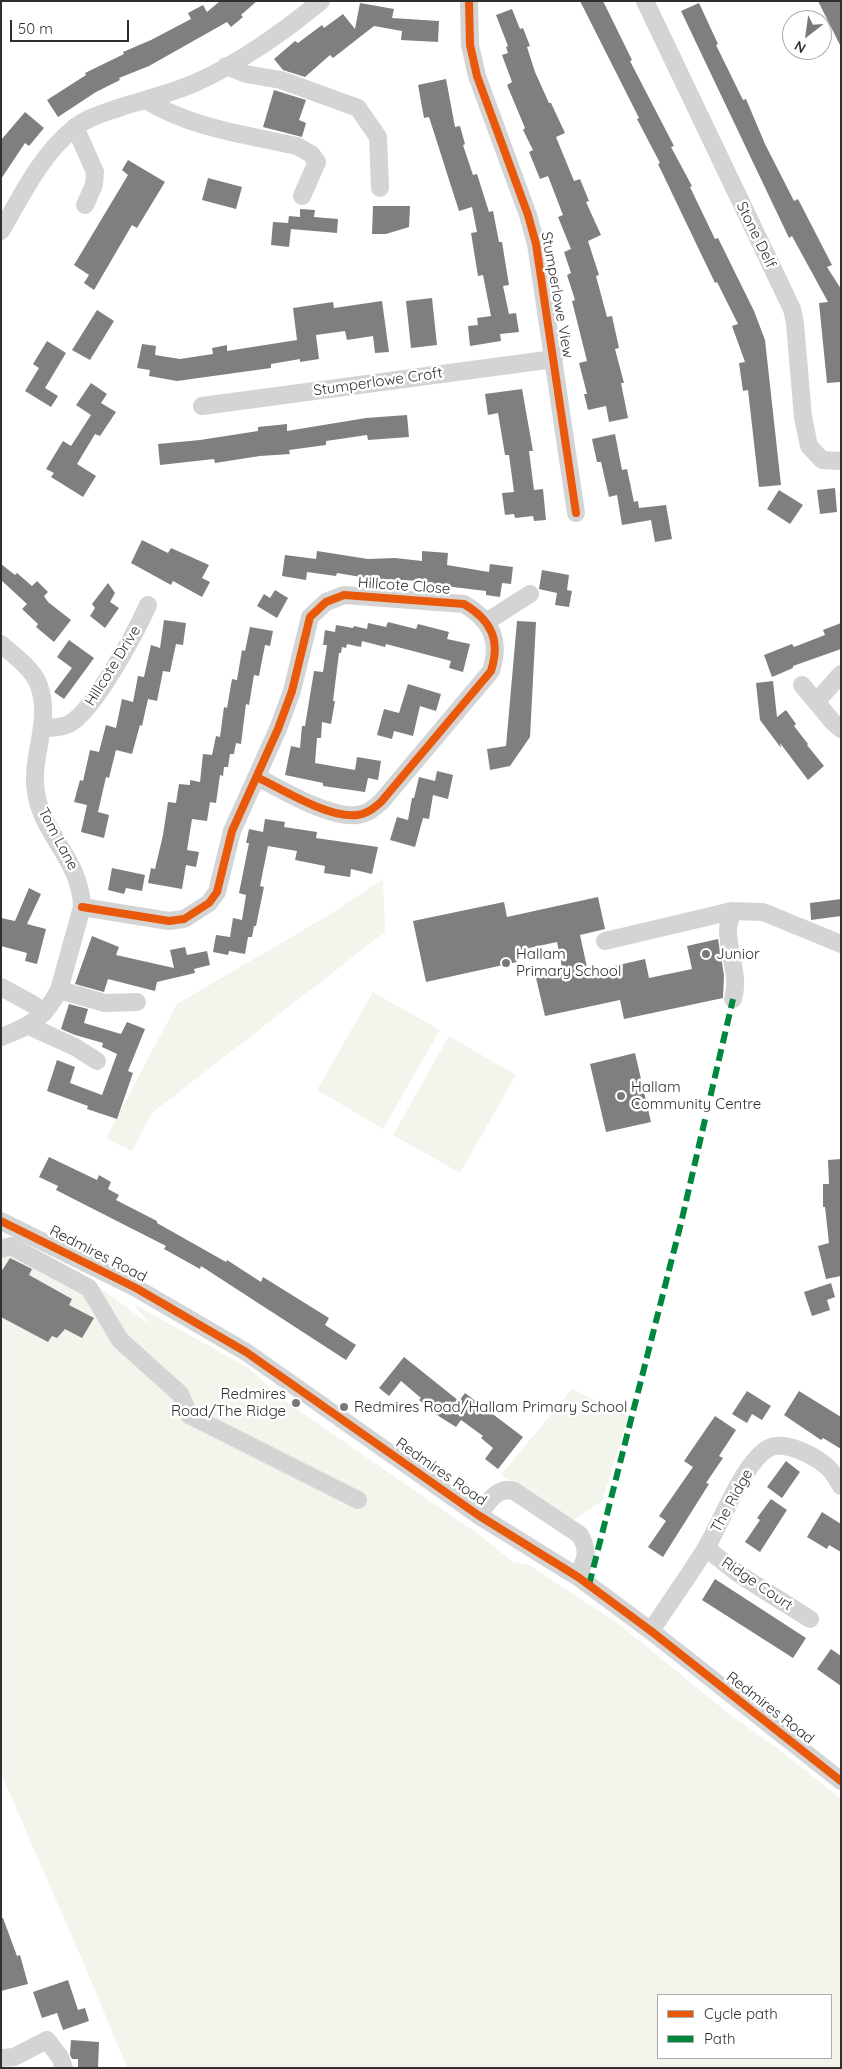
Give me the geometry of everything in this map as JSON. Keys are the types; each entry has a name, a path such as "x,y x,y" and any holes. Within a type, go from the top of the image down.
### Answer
{"street":[{"path":"1,230 41,164 58,143 75,127 95,116 197,82 283,30 321,1"},
{"name":"Stumperlowe View","path":"469,1 470,45 477,76 528,215 536,244 576,513"},
{"name":"Stone Delf","path":"645,1 792,309 796,323 803,418 809,446 822,460 841,461"},
{"path":"226,66 246,74 280,80 358,108 378,137 380,188"},
{"path":"146,100 161,109 198,124 297,146 311,154 317,162 302,196"},
{"path":"75,127 95,172 94,185 85,205"},
{"name":"Stumperlowe Croft","path":"202,406 554,359"},
{"path":"486,622 513,603 530,594"},
{"name":"Hillcote Close","path":"82,907 169,921 184,919 196,913 217,892 232,831 292,691 310,618 326,602 344,595 464,604 486,622 496,647 492,671 381,802 370,811 357,815 341,815 324,809 257,776"},
{"name":"Hillcote Drive","path":"43,728 57,728 69,724 83,712 108,678 136,631 148,606"},
{"name":"Tom Lane","path":"1,644 33,673 41,692 44,711 43,728 35,766 36,792 42,814 78,879 82,893 82,907 59,990 53,1001 44,1013 29,1026 1,1037"},
{"path":"816,702 841,674"},
{"path":"802,685 841,728"},
{"path":"732,911 728,928 729,949 737,987 734,1000"},
{"path":"605,942 732,911 763,912 841,944"},
{"path":"1,987 34,1005 44,1013"},
{"path":"59,990 105,1003 137,1002"},
{"path":"29,1026 75,1047 97,1061"},
{"name":"Redmires Road","path":"1,1221 136,1288 246,1352 478,1515 578,1577 650,1631 841,1782"},
{"path":"1,1249 11,1246 90,1288 120,1340 180,1394 188,1415 358,1500"},
{"name":"The Ridge","path":"650,1631 706,1548 736,1489 757,1458 770,1447 783,1445 799,1449 826,1465 841,1486"},
{"path":"478,1515 496,1492 507,1489 514,1492 580,1535 587,1553 578,1577"},
{"name":"Ridge Court","path":"706,1548 740,1575 810,1619"},
{"path":"1,2058 14,2057 47,2040 60,2057 64,2068"}],"shaded area":[{"path":"383,879 385,932 152,1113 132,1151 106,1138 177,1004 329,915"},
{"path":"373,992 440,1030 383,1129 317,1090"},
{"path":"449,1036 516,1075 460,1173 393,1135"},
{"path":"1,1236 98,1286 149,1324 134,1304 250,1369 282,1399 478,1534 513,1562 527,1564 616,1622 732,1716 781,1751 841,1799 841,2068 127,2068 1,1773"},
{"path":"572,1389 628,1416 602,1501 574,1520 501,1475"}],"building":[{"path":"220,1 257,1 231,27 227,22 149,66 119,78 120,80 96,92 58,117 47,100 86,75 85,73 191,19 188,13 203,5 207,12"},
{"path":"580,1 603,1 632,60 630,61 674,146 671,147 692,186 690,187 715,239 718,238 754,311 765,340 781,485 759,487 748,390 743,391 739,363 745,362 732,326 738,324 717,282 715,283 658,164 660,163 637,119 639,118"},
{"path":"818,1 841,1 841,47 832,29 832,10 822,10"},
{"path":"360,3 394,9 392,18 439,21 438,42 401,40 402,31 374,26 333,58 330,55 305,77 283,70 274,59 295,41 298,43 322,25 324,28 343,14 355,29"},
{"path":"699,3 718,44 716,45 743,100 746,99 765,144 794,201 798,199 832,265 827,267 841,289 841,382 827,383 819,303 828,302 792,236 789,238 681,11"},
{"path":"512,9 520,29 523,28 530,46 527,47 535,72 565,133 556,137 574,181 580,179 589,201 586,202 601,235 588,241 599,275 596,276 607,317 612,316 619,348 615,349 624,383 621,383 628,418 609,422 606,406 588,410 584,394 587,394 579,363 587,361 572,301 575,300 567,275 571,273 564,252 571,249 558,217 563,215 548,176 540,179 529,152 533,150 523,130 525,128 507,85 512,82 502,55 508,53 506,47 508,46 496,15"},
{"path":"446,79 455,127 460,126 465,144 463,145 473,175 477,174 489,212 493,211 499,242 502,242 509,285 503,286 509,314 516,313 519,332 500,334 501,341 470,346 468,326 478,325 477,318 491,316 483,275 478,276 471,233 477,232 472,207 459,211 429,117 424,118 418,85"},
{"path":"274,90 306,100 299,120 306,123 302,137 263,127"},
{"path":"25,112 44,128 29,146 25,143 1,179 1,140"},
{"path":"128,160 165,182 137,228 132,225 94,290 84,283 89,275 74,265 128,175 122,170"},
{"path":"208,178 242,187 236,209 202,200"},
{"path":"373,206 410,206 409,227 386,234 372,234"},
{"path":"300,209 315,210 314,217 338,219 337,233 291,229 289,247 271,245 273,222 288,223 289,216 300,217"},
{"path":"432,298 437,345 411,348 406,301"},
{"path":"382,301 389,352 375,353 373,336 347,340 345,331 316,335 319,359 300,362 300,359 271,364 271,368 177,381 149,376 150,370 137,368 142,344 156,346 155,355 180,359 213,354 212,348 227,345 227,351 297,340 293,308 333,302 334,308"},
{"path":"97,310 114,321 90,360 72,350"},
{"path":"47,341 66,353 45,388 58,396 51,407 25,391 39,368 33,364"},
{"path":"91,383 107,394 101,403 116,412 100,436 95,434 77,464 96,476 83,497 51,477 54,473 46,469 63,441 71,446 91,415 76,405"},
{"path":"522,389 533,451 529,451 534,490 543,489 546,520 534,521 533,516 515,518 514,514 505,515 502,493 514,492 509,455 505,455 498,413 488,415 485,394"},
{"path":"407,415 409,437 368,440 367,435 326,441 326,445 289,450 290,454 260,456 215,463 214,459 160,465 158,444 258,431 258,427 287,424 287,431 366,418"},
{"path":"615,434 622,470 627,469 634,502 638,501 639,508 666,505 672,539 655,542 651,520 622,525 617,495 609,497 601,462 597,462 592,439"},
{"path":"835,488 837,512 820,514 817,490"},
{"path":"779,490 803,505 790,524 767,509"},
{"path":"142,540 168,553 171,548 209,565 202,578 210,582 202,597 173,581 171,585 131,563"},
{"path":"317,551 368,559 395,558 422,561 422,551 448,553 447,565 489,572 490,564 513,567 511,584 502,583 500,597 486,595 486,591 420,583 420,581 367,578 337,573 336,576 307,572 306,580 282,576 285,555 316,559"},
{"path":"1,564 15,575 17,573 32,586 37,581 48,592 44,596 48,602 71,620 54,642 36,627 38,624 22,609 27,604 1,580"},
{"path":"542,570 569,575 567,590 572,591 569,607 555,605 557,593 539,589"},
{"path":"108,583 115,593 110,602 119,608 105,628 90,616 95,608 92,604"},
{"path":"275,590 288,598 277,618 257,606 264,594 270,598"},
{"path":"164,620 186,623 183,645 176,644 170,672 163,671 157,701 148,699 142,726 140,725 132,754 116,750 109,778 106,777 98,812 109,815 104,838 81,832 87,805 74,802 80,780 83,781 90,750 99,752 106,725 116,728 122,699 133,702 138,676 144,677 151,645 160,648"},
{"path":"517,621 536,622 530,737 510,766 490,770 487,749 506,746"},
{"path":"388,622 416,629 418,624 449,632 447,639 470,644 463,672 449,668 451,661 386,644 385,647 362,641 361,647 347,644 346,648 342,647 341,653 339,653 331,724 322,722 321,738 317,738 315,763 355,770 357,757 381,761 378,780 368,778 365,792 323,786 323,783 285,775 291,746 300,748 302,726 305,726 314,671 323,672 327,645 323,645 325,630 335,632 336,625 367,629 368,623 386,627"},
{"path":"841,623 841,649 793,666 793,668 772,677 764,655 792,644 794,647 825,635 823,630"},
{"path":"250,627 273,631 270,646 265,645 259,676 254,675 249,705 246,704 241,744 236,743 234,754 230,754 228,767 224,767 223,776 220,775 216,803 210,802 207,821 192,819 187,850 199,852 196,867 186,865 182,889 148,883 151,868 155,869 168,802 176,803 179,784 190,785 190,780 200,782 203,754 212,755 216,736 220,737 224,707 227,708 232,679 237,680 242,650 245,651"},
{"path":"69,640 94,658 64,699 54,692 72,668 57,657"},
{"path":"773,681 777,717 786,710 796,724 794,726 824,766 808,780 760,720 756,683"},
{"path":"408,684 441,694 436,711 420,706 413,736 394,731 392,739 377,735 384,709 399,713"},
{"path":"437,771 453,775 448,799 433,795 429,819 423,818 415,847 390,840 397,817 408,820 412,798 414,798 419,777 435,781"},
{"path":"265,819 285,822 284,827 317,832 316,838 378,847 372,874 351,869 350,877 324,873 325,866 295,860 297,851 268,846 260,886 264,887 256,926 254,926 252,937 248,937 245,954 229,951 228,955 213,952 216,935 230,937 233,918 242,920 246,895 239,893 249,843 246,843 249,829 263,832"},
{"path":"112,868 145,875 142,891 126,888 124,894 108,890"},
{"path":"29,888 41,894 27,924 46,929 37,964 25,961 27,953 1,946 1,918 15,921"},
{"name":"Junior","path":"598,897 605,929 580,935 588,972 645,959 649,978 692,969 687,946 718,939 724,975 723,998 624,1019 620,1000 545,1016 536,978 563,972 557,942 515,951 517,962 426,982 413,921 504,902 507,917"},
{"path":"841,899 841,916 811,920 810,903"},
{"path":"92,936 119,947 116,955 174,968 170,950 185,947 187,955 207,951 210,965 194,969 195,973 157,982 155,991 108,979 104,992 75,984"},
{"path":"69,1004 88,1009 84,1023 121,1034 127,1022 145,1029 128,1071 133,1073 117,1119 87,1109 88,1106 47,1091 57,1060 75,1067 70,1083 102,1095 117,1054 102,1047 103,1043 61,1029"},
{"name":"Hallam Community Centre","path":"635,1053 651,1122 606,1132 590,1064"},
{"path":"49,1157 97,1180 99,1175 111,1182 108,1189 119,1195 116,1200 157,1221 157,1223 226,1262 227,1260 261,1282 263,1277 329,1318 325,1325 356,1345 346,1360 201,1266 200,1269 164,1249 166,1246 56,1190 58,1186 39,1177"},
{"path":"841,1159 841,1276 826,1279 818,1246 829,1243 825,1207 823,1207 823,1184 829,1184 828,1160"},
{"path":"10,1258 32,1269 29,1275 72,1299 69,1305 94,1318 82,1338 65,1329 57,1338 52,1336 48,1342 1,1317 1,1272"},
{"path":"831,1283 835,1297 827,1300 830,1310 812,1316 804,1292"},
{"path":"404,1357 459,1401 465,1393 523,1437 498,1469 485,1459 493,1448 481,1438 483,1436 461,1420 456,1427 440,1417 419,1400 421,1398 401,1381 389,1396 379,1388"},
{"path":"747,1391 771,1406 762,1420 752,1414 747,1423 732,1414"},
{"path":"799,1391 841,1417 841,1449 823,1438 821,1440 784,1415"},
{"path":"715,1416 736,1430 719,1456 723,1458 706,1483 709,1484 663,1557 648,1547 666,1521 659,1516 693,1467 684,1461"},
{"path":"786,1461 800,1472 782,1498 767,1487"},
{"path":"771,1499 787,1510 760,1552 745,1542 760,1520 757,1518"},
{"path":"822,1512 841,1524 841,1552 829,1545 827,1549 807,1537"},
{"path":"715,1579 806,1638 793,1658 702,1600"},
{"path":"831,1649 841,1656 841,1686 817,1669"},
{"path":"1,1918 3,1918 17,1956 20,1955 28,1984 1,1991"},
{"path":"68,1980 78,2010 85,2008 89,2021 63,2030 57,2013 42,2018 33,1992"},
{"path":"71,2040 99,2042 98,2068 78,2068 78,2059 72,2059 70,2055"}],"marked path":[{"path":"589,1585 681,1223 733,999"}],"cycle path":[{"path":"469,1 470,45 477,76 528,215 536,244 576,513"},
{"path":"82,907 169,921 184,919 209,903 217,892 232,831 278,729 292,691 310,617 326,602 344,595 464,604 487,624 494,640 495,650 491,671 381,802 373,808 357,815 333,812 306,802 257,777"},
{"path":"1,1221 136,1288 246,1352 478,1515 578,1577 651,1631 841,1781"}],"place":[{"name":"Junior","path":"706,954"},
{"name":"Hallam Primary School","path":"506,963"},
{"name":"Hallam Community Centre","path":"621,1096"},
{"name":"Redmires Road/The Ridge","path":"296,1403"},
{"name":"Redmires Road/Hallam Primary School","path":"344,1407"}]}
